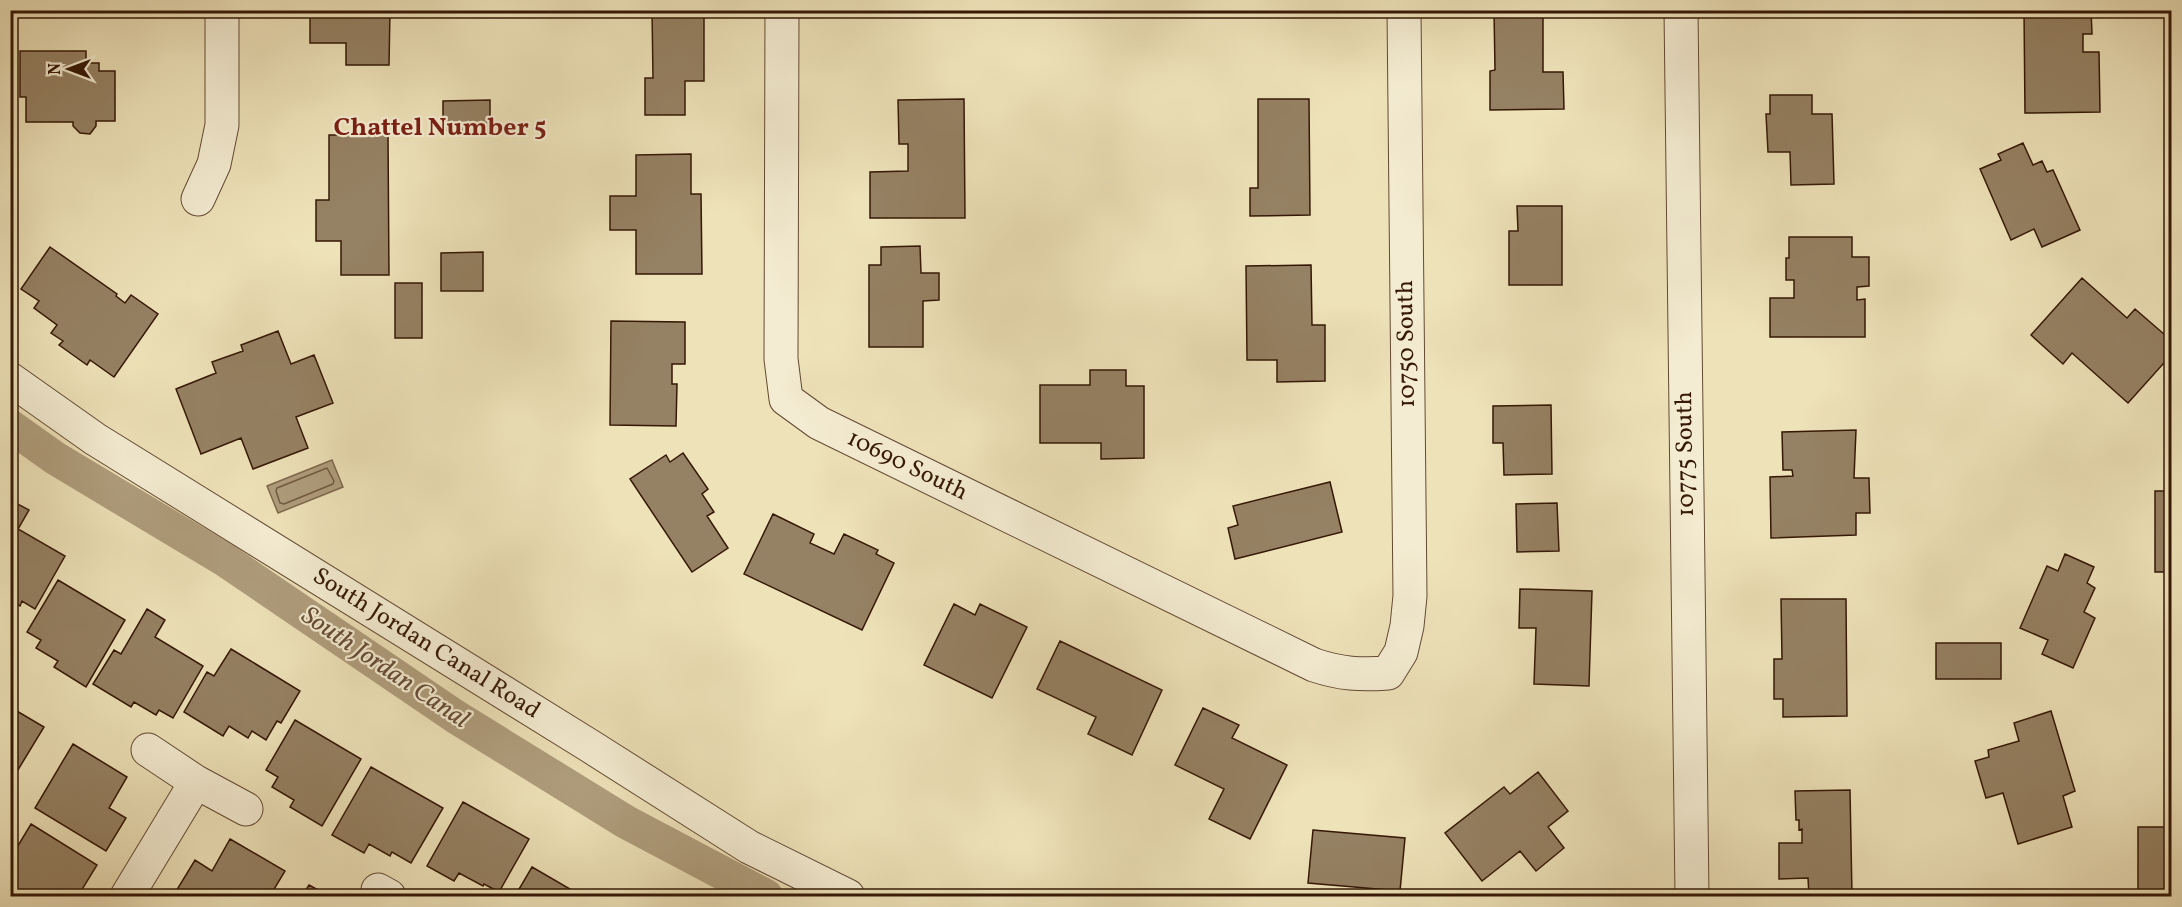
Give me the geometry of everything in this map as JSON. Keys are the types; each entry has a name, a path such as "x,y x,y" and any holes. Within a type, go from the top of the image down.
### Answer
{"street":[{"path":"198,199 214,164 222,125 222,10"},
{"name":"10690 South","path":"782,10 780,358 786,399 819,423 1314,664 1338,673 1363,675 1388,673"},
{"name":"10750 South","path":"1388,673 1401,652 1410,596 1404,10"},
{"name":"10775 South","path":"1681,10 1692,897"},
{"name":"South Jordan Canal Road","path":"10,379 95,439 749,847 848,897"},
{"path":"148,750 196,782 246,809"},
{"path":"127,897 196,782"}],"water":[{"path":"332,460 343,487 278,513 267,486"}],"building":[{"path":"310,10 390,10 389,65 346,65 346,43 310,43"},
{"path":"652,10 704,10 704,81 685,81 685,115 645,115 645,78 653,78"},
{"path":"1494,10 1543,10 1543,72 1563,72 1564,109 1490,110 1490,71 1495,70"},
{"path":"1798,10 1845,10 1845,15 1798,16"},
{"path":"2024,10 2091,10 2092,34 2083,34 2083,52 2099,52 2100,112 2025,113"},
{"path":"20,51 86,51 86,63 99,63 99,71 115,71 115,121 96,121 96,126 90,134 80,133 73,126 73,122 26,122 26,97 20,97"},
{"path":"1770,95 1812,95 1812,114 1832,114 1834,184 1791,185 1790,152 1768,152 1766,114 1770,114"},
{"path":"964,99 965,218 870,218 870,172 908,171 908,144 899,144 898,100"},
{"path":"1258,99 1309,99 1310,215 1250,216 1250,188 1258,188"},
{"path":"490,100 490,130 443,130 443,101"},
{"path":"329,135 388,135 389,275 341,275 341,241 316,241 316,200 329,200"},
{"path":"2023,143 2033,165 2042,161 2047,172 2053,170 2080,230 2042,247 2034,229 2011,240 1980,169 2001,160 1998,154"},
{"path":"691,154 691,194 701,194 702,274 636,274 636,230 610,230 610,196 636,196 636,155"},
{"path":"1517,206 1562,206 1562,285 1509,285 1509,231 1518,231"},
{"path":"1789,237 1852,237 1852,257 1869,257 1869,286 1857,287 1857,300 1865,299 1865,337 1770,337 1770,298 1794,298 1794,280 1786,280"},
{"path":"920,246 921,273 939,273 939,300 923,301 923,347 869,347 869,265 881,265 881,247"},
{"path":"50,247 117,294 116,296 125,303 131,295 158,314 114,377 90,360 87,365 59,345 63,341 51,333 57,325 34,308 39,301 21,289"},
{"path":"483,252 483,291 441,291 441,253"},
{"path":"1311,265 1312,325 1325,325 1325,381 1277,382 1277,360 1247,360 1246,266"},
{"path":"2082,278 2127,318 2135,309 2172,341 2172,354 2128,403 2072,353 2063,364 2031,335"},
{"path":"395,283 422,283 422,338 395,338"},
{"path":"611,321 685,322 685,364 672,364 672,384 677,384 676,426 610,425"},
{"path":"278,331 291,364 314,355 333,403 296,417 308,448 253,469 241,438 201,454 176,389 216,373 212,362 243,351 241,345"},
{"path":"1090,370 1126,370 1126,386 1144,386 1144,458 1101,459 1101,443 1040,443 1040,385 1090,385"},
{"path":"1551,405 1552,474 1504,475 1503,443 1493,443 1493,406"},
{"path":"1856,430 1854,478 1869,478 1870,513 1856,513 1856,535 1771,538 1770,477 1793,476 1792,470 1783,470 1782,432"},
{"path":"683,453 708,489 702,494 714,512 707,516 728,548 692,572 630,479 666,455 670,462"},
{"path":"1330,482 1342,532 1235,559 1228,528 1238,525 1233,506"},
{"path":"2155,491 2172,491 2172,572 2155,572"},
{"path":"10,500 29,510 18,529 65,556 35,609 22,601 20,606 10,600"},
{"path":"1557,503 1559,551 1517,552 1516,504"},
{"path":"773,514 814,534 810,543 834,554 844,534 878,550 876,554 894,563 862,630 744,574"},
{"path":"2065,554 2094,567 2087,583 2095,588 2084,612 2095,618 2073,668 2042,654 2048,640 2020,628 2047,566 2058,571"},
{"path":"58,580 125,620 86,687 54,667 58,661 36,648 41,640 27,632"},
{"path":"1520,589 1592,591 1589,686 1534,684 1536,628 1519,628"},
{"path":"1781,599 1846,599 1847,716 1783,717 1783,699 1774,699 1774,659 1782,659"},
{"path":"954,604 975,615 980,604 1027,627 992,698 924,665"},
{"path":"147,609 165,620 155,637 203,666 173,718 159,710 156,715 134,702 131,707 93,684 114,650 121,654"},
{"path":"1060,641 1162,690 1132,755 1088,734 1096,717 1037,689"},
{"path":"1936,643 2001,643 2001,679 1936,679"},
{"path":"231,649 300,691 281,723 277,721 266,740 252,731 248,738 229,726 223,736 184,712 207,672 214,676"},
{"path":"10,707 44,727 10,783"},
{"path":"1203,708 1239,725 1232,738 1287,765 1250,839 1209,819 1224,789 1175,765"},
{"path":"2051,711 2075,791 2063,796 2072,827 2018,844 2003,793 1986,798 1975,761 1989,757 1988,750 2019,741 2014,723"},
{"path":"295,720 361,759 322,826 290,807 294,800 272,787 278,777 266,770"},
{"path":"73,744 127,777 109,808 126,818 106,851 35,808"},
{"path":"371,767 443,808 411,863 392,852 390,856 369,844 364,853 332,835"},
{"path":"1538,772 1568,811 1548,827 1564,848 1536,871 1520,851 1482,881 1445,833 1504,787 1510,794"},
{"path":"1850,790 1852,896 1809,896 1808,878 1779,879 1779,843 1802,843 1802,829 1799,830 1799,820 1796,820 1795,791"},
{"path":"463,802 529,839 499,892 459,873 454,881 427,866"},
{"path":"31,824 97,865 78,896 26,896 10,887 10,859"},
{"path":"2138,827 2172,827 2172,890 2138,890"},
{"path":"1313,830 1405,838 1400,891 1308,883"},
{"path":"230,839 285,871 270,896 181,896 175,893 195,860 212,871"},
{"path":"532,867 582,896 515,896"},
{"path":"309,885 329,896 302,896"}],"waterway":[{"name":"South Jordan Canal","path":"10,426 55,458 225,560 456,717 626,822 766,896"}],"district":[{"name":"Chattel Number 5","path":"440,128"}]}
